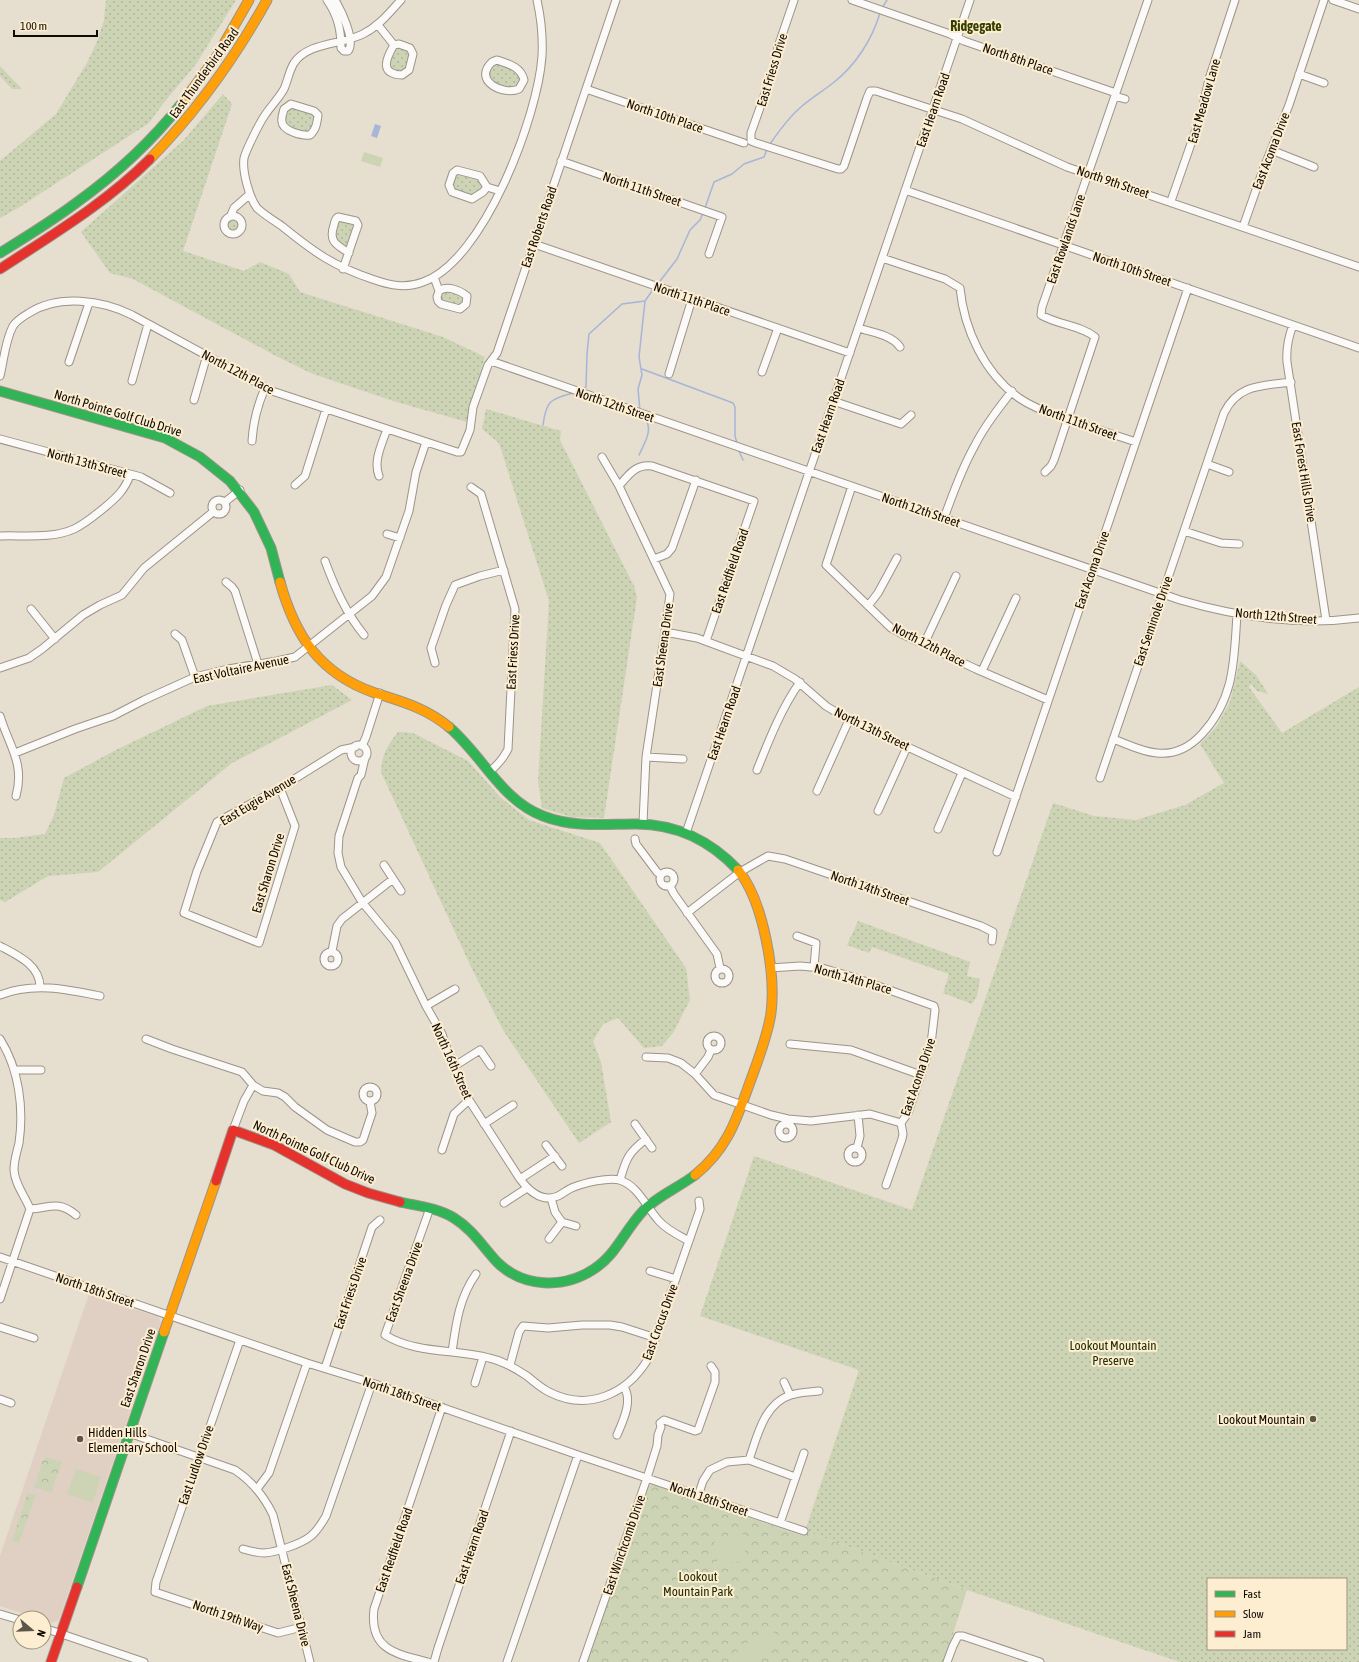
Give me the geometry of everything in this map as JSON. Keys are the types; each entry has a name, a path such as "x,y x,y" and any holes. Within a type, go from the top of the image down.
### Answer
{"street":[{"name":"East Thunderbird Road","path":"0,253 85,196 124,164 167,122 199,82 225,44 249,0"},
{"name":"East Thunderbird Road","path":"0,269 92,208 136,172 158,151 191,115 229,64 257,21 267,0"},
{"path":"401,0 378,24 360,36 341,42 318,46 309,50 295,61 283,90 265,116 244,158 246,180 250,194 257,207 310,249 343,269 394,286 422,283 434,278 461,253 474,236 500,191 519,146 533,106 538,82 542,56 542,34 537,0"},
{"name":"East Roberts Road","path":"461,452 472,422 476,399 488,365 497,353 616,0"},
{"name":"East Friess Drive","path":"748,142 775,65 778,47 794,0"},
{"name":"North 8th Place","path":"852,0 1116,94"},
{"name":"East Hearn Road","path":"686,833 970,0"},
{"name":"East Rowlands Lane","path":"1068,420 1095,337 1089,332 1048,319 1041,315 1042,307 1148,0"},
{"name":"East Meadow Lane","path":"1171,201 1201,115 1209,79 1236,0"},
{"name":"East Acoma Drive","path":"1243,227 1289,105 1324,0"},
{"path":"1333,0 1359,9"},
{"path":"330,1 343,15 351,44 348,52 342,50 340,28 330,1"},
{"path":"378,24 394,45"},
{"path":"399,44 410,48 413,54 409,70 402,75 393,75 387,70 386,65 394,45 399,44"},
{"path":"497,60 517,68 521,72 524,80 519,89 509,90 493,86 488,82 486,70 492,62 497,60"},
{"path":"1299,74 1324,83"},
{"path":"524,80 538,82"},
{"name":"North 10th Place","path":"586,89 748,142 842,169"},
{"name":"North 9th Street","path":"842,169 870,91 876,91 981,127 1047,158 1088,174 1171,201 1359,267"},
{"path":"1116,94 1125,99"},
{"path":"275,102 284,109"},
{"path":"291,104 314,111 318,115 318,120 314,132 310,135 306,135 284,127 282,123 284,109 291,104"},
{"path":"1271,150 1314,167"},
{"name":"North 11th Street","path":"561,161 722,217 709,254"},
{"path":"488,187 472,199 452,192 449,185 453,173 457,170 480,176 488,187 500,191"},
{"name":"North 10th Street","path":"905,190 1359,348"},
{"path":"230,216 234,208 250,194"},
{"path":"343,269 349,253 358,225 356,221 338,217 332,230 331,238 334,243 349,253"},
{"name":"North 11th Place","path":"534,244 850,353"},
{"name":"North 11th Street","path":"882,258 945,279 960,288 962,306 976,346 997,377 1019,398 1035,407 1068,420 1136,442"},
{"path":"434,278 439,291"},
{"name":"East Acoma Drive","path":"997,852 1188,288"},
{"path":"669,374 692,299"},
{"name":"North 12th Place","path":"8,342 13,327 20,318 37,308 52,302 67,301 89,303 116,308 265,388 426,442 461,452"},
{"path":"70,362 89,303"},
{"path":"132,380 148,324"},
{"name":"East Forest Hills Drive","path":"1293,325 1286,350 1326,620"},
{"path":"762,372 778,328"},
{"path":"858,328 891,339 897,342 900,347"},
{"path":"0,340 8,342 0,376"},
{"path":"194,400 204,362 208,357"},
{"name":"North 12th Street","path":"491,361 1198,606 1270,619 1326,620 1359,618"},
{"name":"East Seminole Drive","path":"1100,778 1224,413 1239,393 1254,388 1291,382"},
{"path":"252,441 256,417 265,388"},
{"name":"North Pointe Golf Club Drive","path":"0,391 165,438 183,446 209,462 240,490 251,505 262,525 270,547 285,603 294,624 308,646 320,659 354,684 414,705 440,719 459,736 488,772 510,796 530,809 554,821 586,826 643,823 665,826 686,833 716,848 740,872 749,885 760,911 764,927 772,986 771,1012 768,1030 763,1046 742,1106 728,1138 715,1156 698,1173 647,1206 641,1212 616,1249 605,1261 590,1273 564,1282 547,1283 520,1278 495,1262 460,1222 443,1212 388,1199 350,1186 328,1176 270,1144 233,1130"},
{"path":"944,518 957,482 974,447 992,417 1012,391"},
{"path":"833,401 901,424 912,415"},
{"path":"295,485 305,476 326,409"},
{"path":"1045,472 1054,460 1068,420"},
{"path":"379,476 377,461 387,429"},
{"name":"North 13th Street","path":"0,439 148,480 170,493"},
{"name":"East Voltaire Avenue","path":"15,753 75,729 113,716 144,700 196,677 228,669 295,657 378,589 386,577 409,511 416,472 426,442"},
{"name":"East Sheena Drive","path":"602,457 619,486 670,594 666,632 646,757 643,823"},
{"path":"1207,464 1229,472"},
{"path":"619,486 631,472 645,465 696,480 676,541 667,554 654,559"},
{"path":"0,536 53,534 72,530 89,520 119,496 130,475"},
{"name":"East Redfield Road","path":"696,480 754,501 706,641"},
{"name":"North 12th Place","path":"852,486 826,565 891,628 1048,700"},
{"name":"East Friess Drive","path":"471,487 481,494 516,609 508,749 504,758 496,767 488,772"},
{"path":"225,502 240,490"},
{"path":"213,512 212,508 214,502 220,500 225,502"},
{"path":"213,512 219,514 224,513 227,507 225,502"},
{"path":"0,668 29,658 83,616 100,605 122,595 144,568 213,512"},
{"path":"1184,531 1221,543 1238,544"},
{"path":"387,534 400,538"},
{"path":"868,606 878,593 897,558"},
{"path":"325,561 348,614 364,635"},
{"path":"435,663 431,648 446,605 455,585 480,576 504,570"},
{"path":"924,644 956,576"},
{"path":"226,582 235,592 258,664"},
{"path":"982,671 1016,598"},
{"path":"31,609 55,639"},
{"path":"1113,739 1156,753 1178,751 1190,746 1196,740 1217,716 1227,694 1231,679 1234,655 1237,614"},
{"name":"North 13th Street","path":"666,632 706,641 780,670 800,682 826,706 849,720 1016,797"},
{"path":"175,634 182,640 196,677"},
{"path":"757,770 771,735 793,692 800,682"},
{"path":"354,759 352,753 366,737 380,693"},
{"path":"0,716 15,753 19,768 20,782 16,796"},
{"path":"816,791 849,720"},
{"path":"339,752 350,754 354,759 362,760 365,758 367,751 358,746"},
{"name":"East Eugie Avenue","path":"260,943 184,913 197,871 217,822 280,788 341,750 358,746"},
{"path":"878,811 907,747"},
{"path":"646,757 683,759"},
{"name":"North 16th Street","path":"365,758 361,775 358,778 339,836 338,853 341,867 362,902 395,942 426,1006 442,1034 453,1067 469,1100 484,1124 527,1188 536,1196 551,1198"},
{"name":"North 16th Street","path":"354,759 358,766 358,778"},
{"path":"938,829 962,773"},
{"name":"East Sharon Drive","path":"260,943 296,826 280,788"},
{"path":"635,839 636,844 657,872 661,875"},
{"name":"North 14th Street","path":"740,872 768,856 785,859 981,926 993,932 992,941"},
{"path":"384,865 401,891"},
{"path":"670,886 675,881 673,873 666,871 661,875 660,879 662,884 670,886 687,913 717,954 720,968"},
{"path":"687,913 740,872"},
{"path":"332,951 337,926 342,919 393,879"},
{"path":"797,936 816,943 814,967"},
{"path":"0,946 24,959 30,965 38,976 40,987"},
{"name":"North 14th Place","path":"770,968 814,967 853,977 934,1006"},
{"path":"0,995 8,992 40,987 58,988 100,996"},
{"path":"426,1006 454,990"},
{"name":"East Acoma Drive","path":"901,1123 908,1113 933,1037 934,1006"},
{"path":"0,1039 14,1070 20,1102 21,1116 14,1170 18,1187 30,1209 0,1299"},
{"path":"146,1039 242,1072 253,1085 263,1091 285,1097 295,1107 327,1130 355,1142 360,1142 365,1134 372,1113 370,1102"},
{"path":"790,1044 851,1050 921,1075"},
{"path":"453,1067 480,1050 491,1066"},
{"path":"695,1074 708,1057 711,1050"},
{"path":"646,1057 668,1058 681,1063 695,1074 714,1095 787,1122 811,1122 870,1114 901,1123 903,1134 902,1139 886,1184"},
{"path":"14,1070 41,1070"},
{"name":"East Sharon Drive","path":"51,1662 233,1130 244,1101 253,1085"},
{"path":"442,1150 454,1114 469,1100"},
{"path":"484,1124 513,1105"},
{"path":"857,1148 860,1136 858,1115"},
{"path":"635,1124 652,1148"},
{"path":"620,1180 631,1150 646,1139"},
{"path":"546,1145 562,1166"},
{"path":"520,1179 555,1156"},
{"path":"576,1226 562,1222 555,1212 551,1198 581,1184 613,1179 620,1180 635,1190 667,1229 689,1241"},
{"path":"504,1203 527,1188"},
{"name":"East Crocus Drive","path":"452,1352 483,1356 510,1365 550,1393 571,1399 583,1400 604,1397 616,1392 624,1387 641,1371 648,1360 700,1209 699,1201"},
{"path":"30,1209 50,1205 60,1206 68,1208 76,1215"},
{"name":"East Sheena Drive","path":"430,1208 385,1335 415,1347 452,1352"},
{"name":"East Friess Drive","path":"324,1368 372,1228 380,1220"},
{"path":"549,1239 562,1222"},
{"name":"North 18th Street","path":"0,1257 307,1363 372,1383 578,1455 804,1531"},
{"path":"650,1271 676,1280"},
{"path":"452,1352 456,1318 462,1297 476,1274"},
{"path":"510,1365 519,1332 523,1326 548,1328 590,1324 610,1325 622,1327 656,1338"},
{"path":"0,1327 34,1338"},
{"name":"East Ludlow Drive","path":"155,1592 156,1582 240,1340"},
{"path":"475,1383 483,1356"},
{"path":"257,1488 269,1473 307,1363"},
{"name":"East Winchcomb Drive","path":"583,1662 647,1478 657,1446 658,1435 661,1427 660,1423 664,1420 695,1431 698,1430 715,1382 715,1372 710,1366"},
{"path":"784,1382 790,1395"},
{"path":"243,1549 254,1553 266,1553 304,1541 312,1536 320,1526 326,1516 372,1383"},
{"path":"617,1435 628,1400 627,1392 624,1387"},
{"path":"749,1460 764,1420 771,1409 790,1395 818,1391"},
{"path":"0,1399 11,1402"},
{"name":"East Redfield Road","path":"428,1662 388,1648 382,1644 375,1634 372,1623 374,1609 442,1407"},
{"name":"East Hearn Road","path":"434,1662 511,1431"},
{"name":"East Sheena Drive","path":"129,1433 235,1470 262,1494 273,1515 310,1662"},
{"path":"780,1523 804,1453"},
{"path":"507,1662 578,1455"},
{"path":"698,1496 703,1481 710,1470 727,1462 749,1460 795,1477"},
{"name":"North 19th Way","path":"155,1592 278,1633 302,1627"},
{"path":"0,1614 12,1618"},
{"path":"52,1630 126,1659 144,1662"},
{"path":"947,1662 958,1636 963,1636 1022,1659 1040,1662"}],"shaded area":[{"name":"Hidden Hills Elementary School","path":"89,1294 158,1317 161,1322 59,1620 52,1623 52,1610 12,1610 0,1606 0,1556"}],"green space":[{"path":"106,0 236,0 196,64 149,123 18,208 0,218 0,161 56,114 88,61 98,39 104,20"},
{"path":"394,45 412,51 405,74 389,73 390,54"},
{"path":"497,60 523,76 519,89 493,86 486,70"},
{"path":"0,66 22,89 12,89 0,76"},
{"path":"223,94 232,104 183,251 244,271 260,262 289,274 300,292 443,337 485,357 467,422 393,401 313,374 278,357 133,279 110,273 81,232 183,141"},
{"path":"288,105 318,115 310,135 284,127"},
{"path":"364,152 383,158 380,167 361,161"},
{"path":"453,173 480,176 487,187 472,199 452,192"},
{"path":"229,216 237,216 242,221 240,232 237,234 229,234 224,229 224,221"},
{"path":"336,219 356,221 349,253 334,243"},
{"path":"441,289 463,294 464,308 441,304 439,291"},
{"path":"486,409 561,431 560,440 634,586 637,597 604,818 571,817 542,808 538,781 549,601 499,443 482,429"},
{"name":"Lookout Mountain Preserve","path":"1240,661 1256,675 1268,694 1257,691 1251,684 1249,687 1282,733 1359,687 1359,1662 1180,1662 967,1590 805,1531 859,1370 700,1316 754,1156 912,1210 1053,803 1094,816 1136,820 1185,805 1224,783 1200,744 1217,726 1230,702"},
{"path":"332,685 352,700 232,763 98,872 48,876 5,902 0,900 0,838 15,838 45,834 54,815 64,778 114,751 207,706"},
{"path":"398,732 413,733 468,761 501,798 529,820 600,843 686,968 690,1000 673,1033 662,1046 644,1048 618,1018 603,1024 593,1041 601,1062 611,1122 579,1143 503,1030 472,969 381,772 386,750"},
{"path":"858,921 970,962 967,976 980,979 977,996 972,1004 943,993 949,974 872,947 869,953 847,945"},
{"path":"46,1457 62,1462 51,1493 34,1487 42,1462"},
{"path":"76,1469 101,1477 93,1503 67,1494"},
{"name":"Lookout Mountain Park","path":"652,1484 803,1536 805,1531 967,1590 944,1662 587,1662 647,1487"},
{"path":"28,1492 36,1495 19,1543 12,1540"},
{"path":"743,1534 746,1561 717,1564 714,1538"},
{"path":"766,1630 773,1632 776,1635 778,1640 777,1646 757,1662 741,1662 737,1654 740,1647 750,1642"}],"water":[{"path":"375,124 381,126 377,138 371,136"}],"waterway":[{"path":"882,8 887,0"},
{"path":"770,144 784,124 797,111 848,69 862,52 877,23 880,13"},
{"path":"705,208 714,182 732,174 744,164 764,157 767,149"},
{"path":"657,285 677,259 690,230 700,220 703,213"},
{"path":"582,389 586,387 589,334 622,304 645,301 654,288"},
{"path":"640,411 638,389 642,375 639,357 645,301"},
{"path":"642,369 733,403 735,407 735,436 737,443"},
{"path":"543,425 544,417 550,402 559,397 573,393"},
{"path":"639,455 648,436 648,426 644,417"},
{"path":"739,451 743,460"}],"traffic: fast":[{"path":"0,253 58,216 105,181 146,144 182,103"},
{"path":"0,391 165,438 200,457 230,481 254,512 271,548 280,582"},
{"path":"449,727 461,738 504,789 516,800 543,816 555,820 578,824 636,824 665,827 692,836 704,843 728,860 738,870"},
{"path":"400,1202 435,1210 454,1218 472,1233 497,1262 507,1271 531,1281 544,1283 557,1282 582,1276 602,1263 614,1250 643,1211 661,1196 695,1175"},
{"path":"77,1587 164,1332"}],"traffic: slow":[{"path":"182,103 217,56 249,0"},
{"path":"150,159 184,122 214,83 242,43 267,0"},
{"path":"280,582 293,619 302,636 312,651 325,664 339,675 356,685 423,710 449,727"},
{"path":"695,1175 717,1153 732,1129 743,1103 761,1051 771,1013 771,978 766,938 754,899 747,883 738,870"},
{"path":"164,1332 216,1181"}],"traffic: jam":[{"path":"0,269 59,231 97,204 150,159"},
{"path":"216,1181 233,1130 274,1145 345,1184 368,1193 400,1202"},
{"path":"51,1662 77,1587"}],"place":[{"name":"Lookout Mountain","path":"1313,1419"},
{"name":"Hidden Hills Elementary School","path":"80,1439"}],"district":[{"name":"Ridgegate","path":"976,26"}]}
